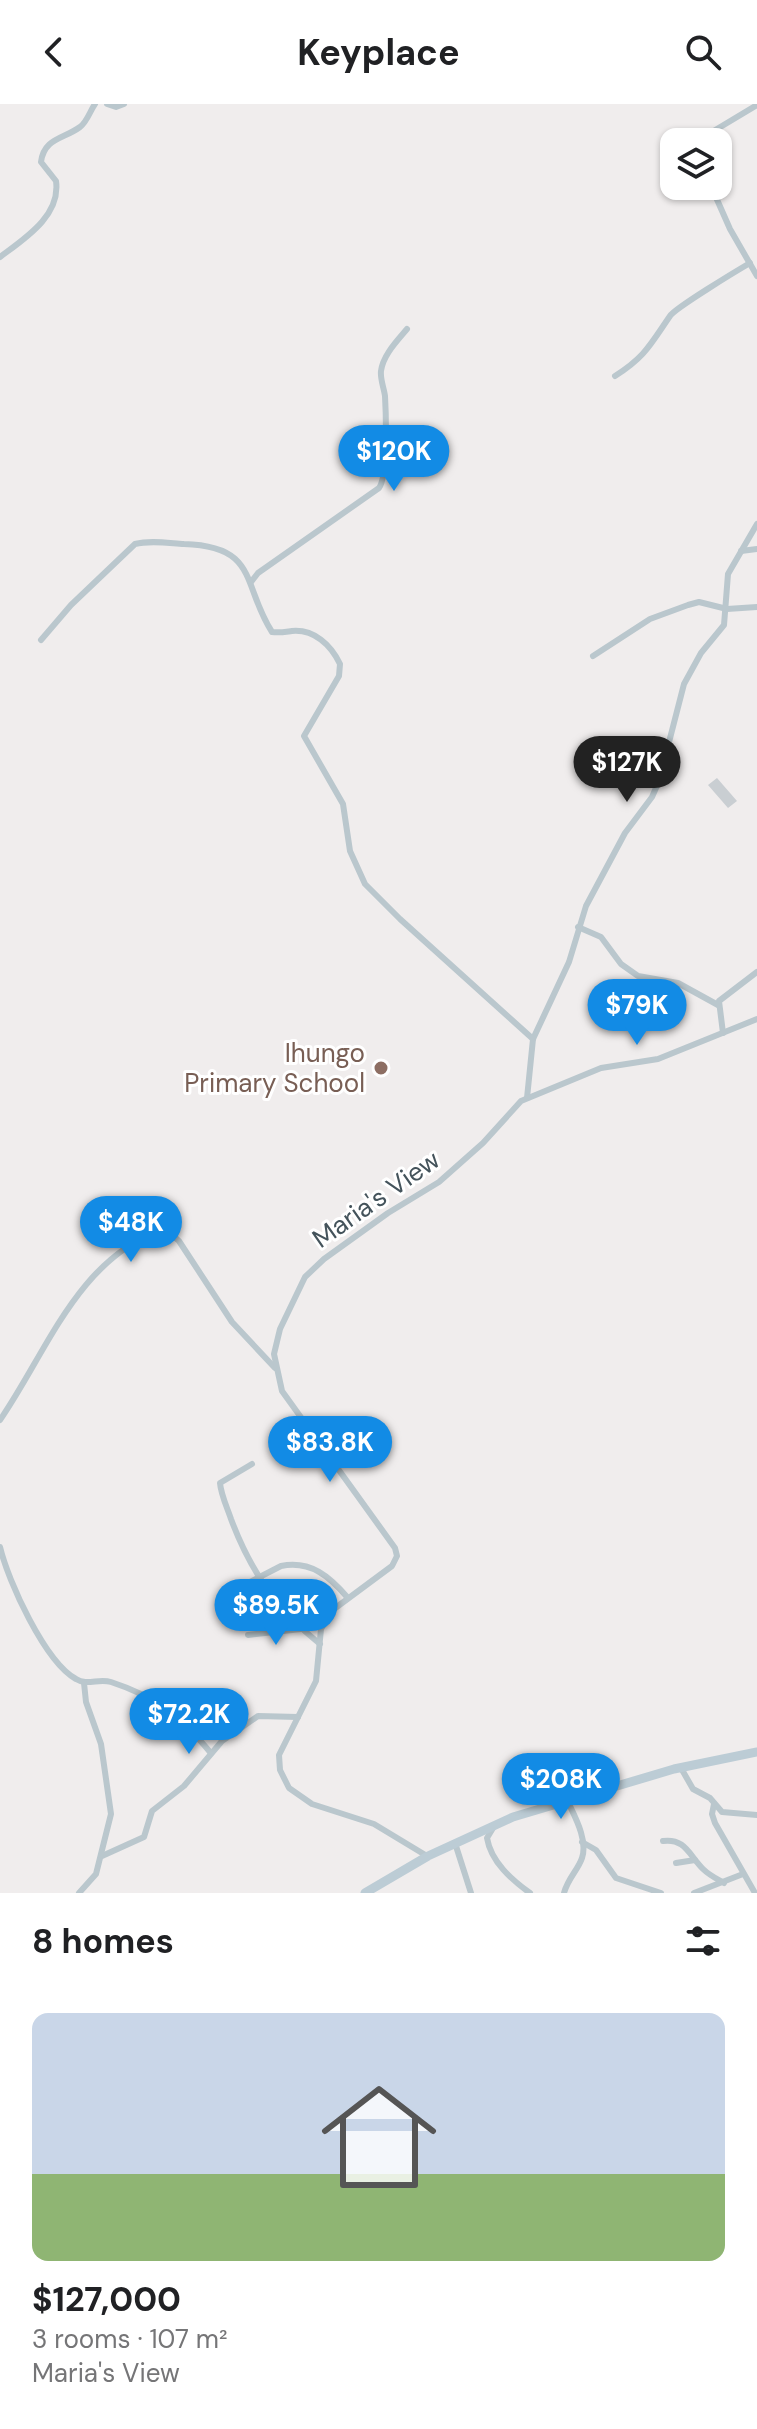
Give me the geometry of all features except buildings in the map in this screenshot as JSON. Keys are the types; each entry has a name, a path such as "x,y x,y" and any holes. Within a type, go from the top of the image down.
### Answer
{"main road":[{"path":"365,1893 428,1856 495,1825 681,1768 757,1752"}],"street":[{"path":"0,257 44,220 53,202 56,181 41,162 43,152 54,140 83,124 95,104"},
{"path":"107,104 116,107 124,104"},
{"path":"719,128 757,105"},
{"path":"715,200 757,276"},
{"path":"615,376 631,368 643,355 672,313 750,263"},
{"path":"251,582 258,573 379,488 384,480 383,452 387,422 381,372 390,351 407,329"},
{"path":"757,524 726,584 724,625 701,653 684,684 659,781 652,797 625,833 578,927 569,962 533,1039 527,1098 601,1068 658,1059 757,1019"},
{"path":"41,640 129,546 140,542 215,547 233,557 251,582 272,632 303,631 312,634 328,646 340,664 339,676 304,736 343,804 350,851 360,876 400,919 533,1039"},
{"path":"741,551 757,549"},
{"path":"593,656 650,619 688,605 706,603 727,609 757,607"},
{"path":"578,927 601,937 621,964 638,976 678,983 718,1005"},
{"path":"718,1005 757,972"},
{"path":"718,1005 723,1033"},
{"name":"Maria's View","path":"428,1856 383,1828 312,1804 289,1788 281,1776 279,1755 316,1681 326,1621 348,1598 397,1560 395,1548 293,1410 282,1391 274,1354 280,1329 305,1277 324,1259 439,1182 483,1143 513,1108 527,1098"},
{"path":"0,1420 94,1273 161,1230 179,1241 232,1322 275,1369"},
{"path":"252,1464 222,1479 220,1488 259,1580 301,1629 320,1644"},
{"path":"0,1547 27,1612 62,1668 84,1683 110,1681 157,1702 183,1720 210,1752"},
{"path":"223,1596 281,1566 292,1564 320,1571 348,1598"},
{"path":"248,1635 301,1629"},
{"path":"79,1893 93,1880 111,1814 101,1744 86,1702 84,1683"},
{"path":"102,1856 144,1837 152,1811 184,1786 210,1752 258,1716 298,1717"},
{"path":"681,1768 693,1789 722,1812 757,1815"},
{"path":"564,1893 570,1875 581,1859 582,1842 568,1802"},
{"path":"714,1804 715,1823 726,1837 755,1893"},
{"path":"495,1825 487,1838 490,1851 503,1869 530,1893"},
{"path":"663,1841 682,1843 695,1860 724,1883"},
{"path":"582,1842 596,1850 616,1878 661,1893"},
{"path":"455,1843 471,1893"},
{"path":"676,1863 695,1860"},
{"path":"694,1893 743,1874"}],"place":[{"name":"Ihungo Primary School","path":"381,1068"}]}
